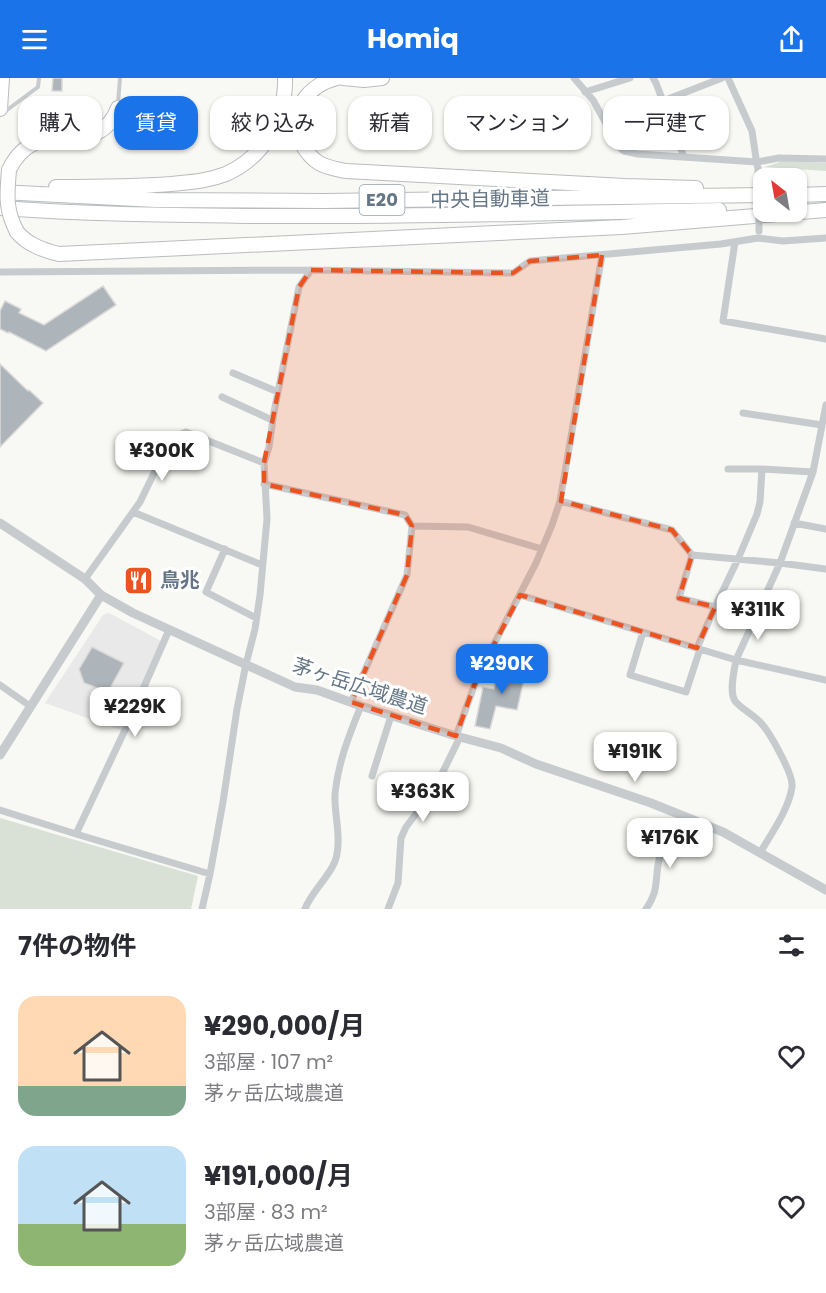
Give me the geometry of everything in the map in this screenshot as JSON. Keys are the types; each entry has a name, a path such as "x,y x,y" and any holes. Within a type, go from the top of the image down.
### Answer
{"highway":[{"path":"0,109 2,78"},
{"path":"0,187 154,185 191,182 225,174 252,157 264,145 278,119 285,78"},
{"path":"337,78 314,88 300,103 296,114 298,136 303,146 310,156 331,168 346,171 625,186 723,188 753,192"},
{"path":"343,78 375,78"},
{"path":"114,117 96,133 53,136 36,141 19,153 9,170 7,199 11,220 23,239 43,250 59,254 622,226 826,209"},
{"name":"中央自動車道","path":"0,192 156,200 323,201 753,193"},
{"name":"中央自動車道","path":"0,208 155,215 325,217 753,209"},
{"path":"807,208 826,209"}],"street":[{"path":"574,78 592,100 619,147 624,151 757,165 779,158 826,159"},
{"path":"585,92 630,78"},
{"path":"652,78 661,96"},
{"path":"676,96 722,78"},
{"path":"728,78 752,131 757,165 758,234"},
{"path":"681,150 684,157"},
{"path":"0,272 311,270 513,273 530,261 735,242 758,234 783,241 826,238"},
{"path":"735,242 723,321 826,339"},
{"path":"388,909 398,883 401,838 406,827 434,790 458,737 478,675 536,563 560,501 602,255"},
{"path":"202,909 223,802 233,729 256,618 267,519 264,462 269,447 299,287 311,270"},
{"path":"233,373 278,392"},
{"path":"222,397 273,420"},
{"path":"760,853 780,818 793,784 784,760 761,722 735,701 733,677 736,660 780,563 813,472 826,405"},
{"path":"743,413 822,425"},
{"path":"85,579 140,502 171,438 186,432 264,462"},
{"path":"820,442 826,448"},
{"path":"728,469 813,472"},
{"path":"644,632 630,675 686,692 715,607 757,514 762,469"},
{"path":"264,484 405,515 412,526 407,575 351,702"},
{"path":"560,501 672,530 692,555 826,569"},
{"path":"133,512 262,565"},
{"name":"茅ヶ岳広域農道","path":"0,523 85,579 101,595 133,613 295,687 317,690 391,716 501,748 536,764 651,803 723,832 826,890"},
{"path":"794,523 826,529"},
{"path":"412,526 468,527 542,549"},
{"path":"225,549 206,592 256,618"},
{"path":"692,555 679,598 715,607"},
{"path":"520,594 736,660 826,680"},
{"path":"0,755 101,595"},
{"path":"76,834 169,630"},
{"path":"0,685 30,706"},
{"path":"305,909 309,898 332,868 337,856 335,796 337,779 344,749 361,706"},
{"path":"372,776 391,716"},
{"path":"0,810 210,874"},
{"path":"646,909 654,896 662,850 668,837 687,817"}],"lane":[{"path":"0,116 38,87 39,78"},
{"path":"119,96 120,78"}],"highlighted area":[{"path":"602,255 561,501 672,530 692,555 679,598 715,607 697,648 520,595 478,675 456,736 351,702 407,575 412,526 405,515 264,484 264,463 299,287 311,270 513,273 530,261"}],"shaded area":[{"path":"783,161 826,163 826,171 807,168 765,167"},
{"path":"109,613 161,641 121,730 45,703 103,615"},
{"path":"0,818 198,876 191,909 0,909"}],"building":[{"path":"53,78 62,78 62,91 52,91"},
{"path":"103,286 116,305 46,351 0,329 0,311 5,301 21,309 19,313 44,325"},
{"path":"0,364 43,403 0,447"},
{"path":"92,647 124,663 108,692 84,683 79,669"},
{"path":"507,662 527,666 517,710 496,706 490,729 475,726 483,687 494,689 496,682 503,683"}],"place":[{"name":"鳥兆","path":"139,580"}]}
